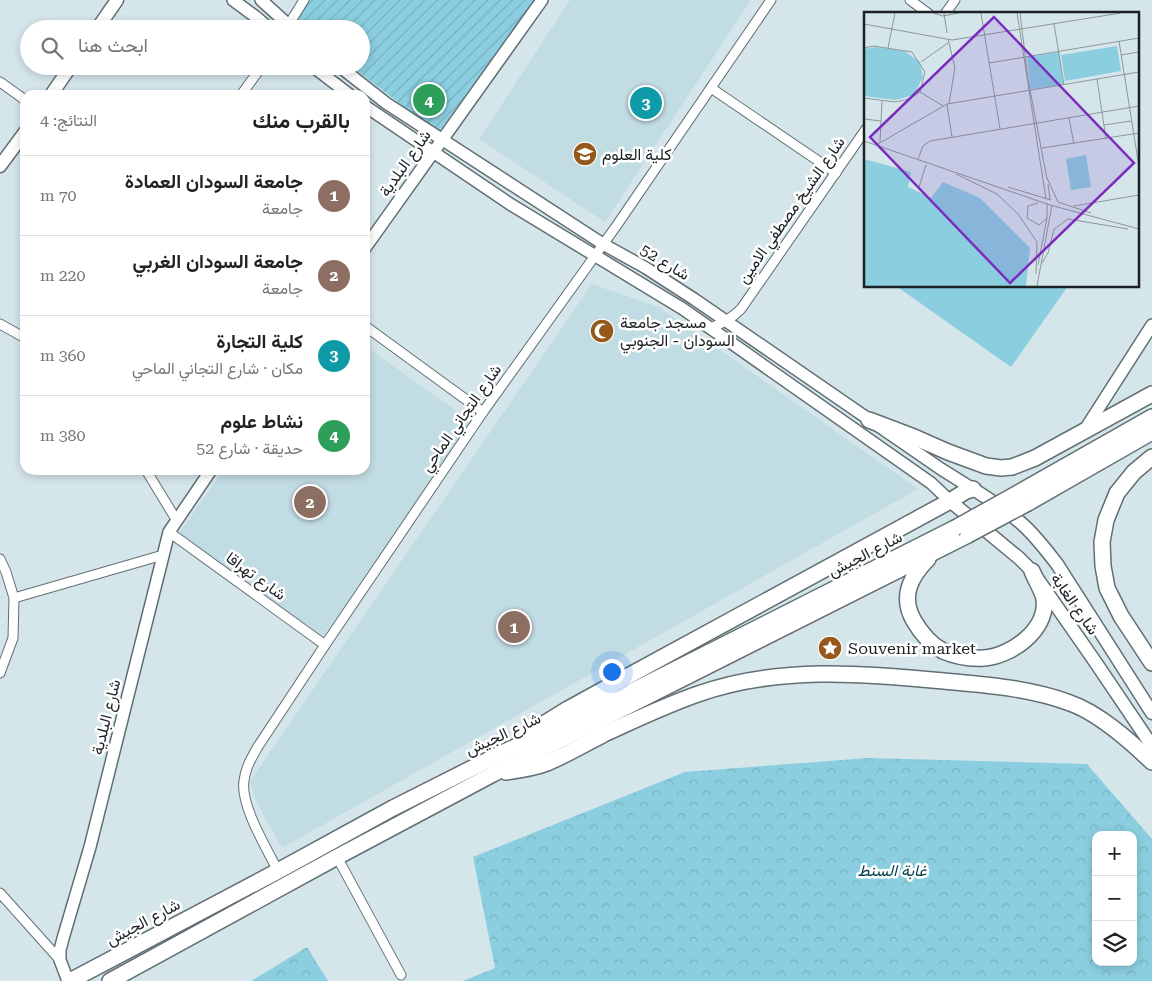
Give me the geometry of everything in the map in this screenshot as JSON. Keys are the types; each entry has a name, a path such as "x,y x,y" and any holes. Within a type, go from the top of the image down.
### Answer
{"highway":[{"path":"869,420 986,466 1012,467 1035,458 1152,394"},
{"path":"1023,498 1152,418"},
{"path":"962,532 1023,498 1152,432"},
{"path":"1152,456 1134,472 1117,493 1106,520 1102,542 1103,566 1107,588 1121,616 1152,663"},
{"path":"506,751 568,709 973,489"},
{"name":"شارع الجيش","path":"110,981 492,774 935,552 962,532"},
{"name":"شارع الجيش","path":"69,981 506,751 569,723 962,532"},
{"path":"935,552 920,567 912,579 908,591 908,604 911,616 929,642 955,655 985,658 1000,654 1019,645 1031,636 1044,612 1044,598 1032,572"},
{"path":"492,774 546,764 652,712 698,693 736,682 762,678 831,673 899,676 982,684 1048,696 1071,703 1088,711 1119,733 1152,762"}],"main road":[{"path":"103,20 117,0"},
{"path":"54,90 65,75"},
{"path":"0,166 20,139"},
{"name":"شارع الغابة","path":"973,489 1022,524 1046,550 1081,600 1152,713"},
{"name":"شارع الغابة","path":"950,501 1019,558 1032,572 1152,746"}],"street":[{"path":"233,0 260,20"},
{"path":"261,0 282,20"},
{"path":"293,20 304,0"},
{"name":"شارع البلدية","path":"370,241 542,0"},
{"name":"شارع التجاني الماحي","path":"278,871 244,798 243,782 257,748 483,412 623,217 771,0"},
{"path":"910,0 926,12"},
{"path":"946,12 955,0"},
{"path":"245,90 255,75"},
{"path":"324,75 343,90"},
{"name":"شارع 52","path":"351,75 386,102 603,244 646,268 726,321 973,489"},
{"path":"0,82 20,96"},
{"path":"711,88 836,173"},
{"name":"شارع 52","path":"370,109 510,204 683,309 930,483 950,501"},
{"name":"شارع الشيخ مصطفي الامين","path":"710,328 726,321 741,309 864,133"},
{"path":"0,324 20,335"},
{"path":"1082,433 1152,325"},
{"path":"370,330 483,412"},
{"path":"149,475 177,521"},
{"name":"شارع البلدية","path":"69,981 60,960 60,950 92,838 169,532 208,475"},
{"name":"شارع تهراقا","path":"169,532 325,645"},
{"path":"14,598 163,555"},
{"path":"0,559 14,598 13,638 0,673"},
{"path":"336,857 401,975"},
{"path":"0,892 60,960"}],"shaded area":[{"path":"570,0 751,0 605,222 479,139"},
{"path":"592,284 659,307 918,489 282,848 256,801 250,781"},
{"path":"370,350 475,424 323,636 179,533 220,475 370,475"}],"green space":[{"path":"309,0 538,0 438,133 363,75 370,75 370,20 295,20"},
{"path":"899,288 1067,288 1011,367"},
{"name":"غابة السنط","path":"868,758 1087,764 1152,839 1152,981 463,981 495,968 473,857 685,772"},
{"path":"307,947 328,981 251,981"}],"place":[{"name":"نشاط علوم","path":"429,100"},
{"name":"كلية التجارة","path":"646,103"},
{"name":"كلية العلوم","path":"585,154"},
{"name":"مسجد جامعة السودان - الجنوبي","path":"602,331"},
{"name":"جامعة السودان الغربي","path":"310,502"},
{"name":"جامعة السودان العمادة","path":"514,627"},
{"name":"Souvenir market","path":"830,648"}]}
